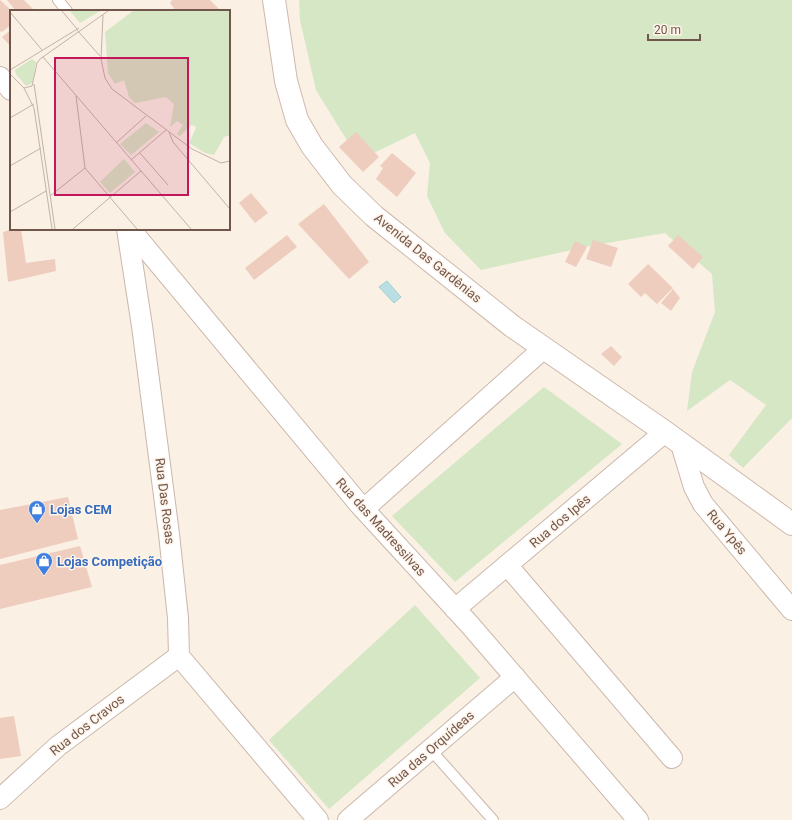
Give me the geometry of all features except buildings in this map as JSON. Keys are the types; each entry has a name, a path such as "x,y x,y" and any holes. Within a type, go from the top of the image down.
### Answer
{"main road":[{"name":"Avenida Das Gardênias","path":"274,0 286,82 297,120 312,146 342,185 374,216 512,326 673,438 792,524"}],"street":[{"path":"0,77 10,89"},
{"name":"Rua Das Rosas","path":"127,230 170,534 178,618 179,656"},
{"name":"Rua das Madressilvas","path":"131,230 364,509 455,608 638,820"},
{"path":"364,509 544,348"},
{"name":"Rua dos Ipês","path":"455,608 508,565 673,438"},
{"name":"Rua Ypês","path":"673,438 703,504 792,610"},
{"path":"508,565 672,758"},
{"path":"179,656 318,820"},
{"name":"Rua dos Cravos","path":"0,799 58,746 179,656"},
{"name":"Rua das Orquídeas","path":"348,820 515,677"}],"lane":[{"path":"58,0 66,10"},
{"path":"430,749 493,820"}],"green space":[{"path":"299,0 792,0 792,418 743,468 729,455 766,405 730,380 687,411 692,372 715,312 712,274 665,233 590,246 481,270 445,233 427,196 430,163 415,133 359,160 316,90 300,20"},
{"path":"544,387 622,444 455,582 392,516"},
{"path":"415,605 480,678 329,809 269,740"}],"water":[{"path":"387,281 401,297 394,303 379,287"}],"place":[{"name":"Lojas CEM","path":"37,524"},
{"name":"Lojas Competição","path":"44,576"}]}
